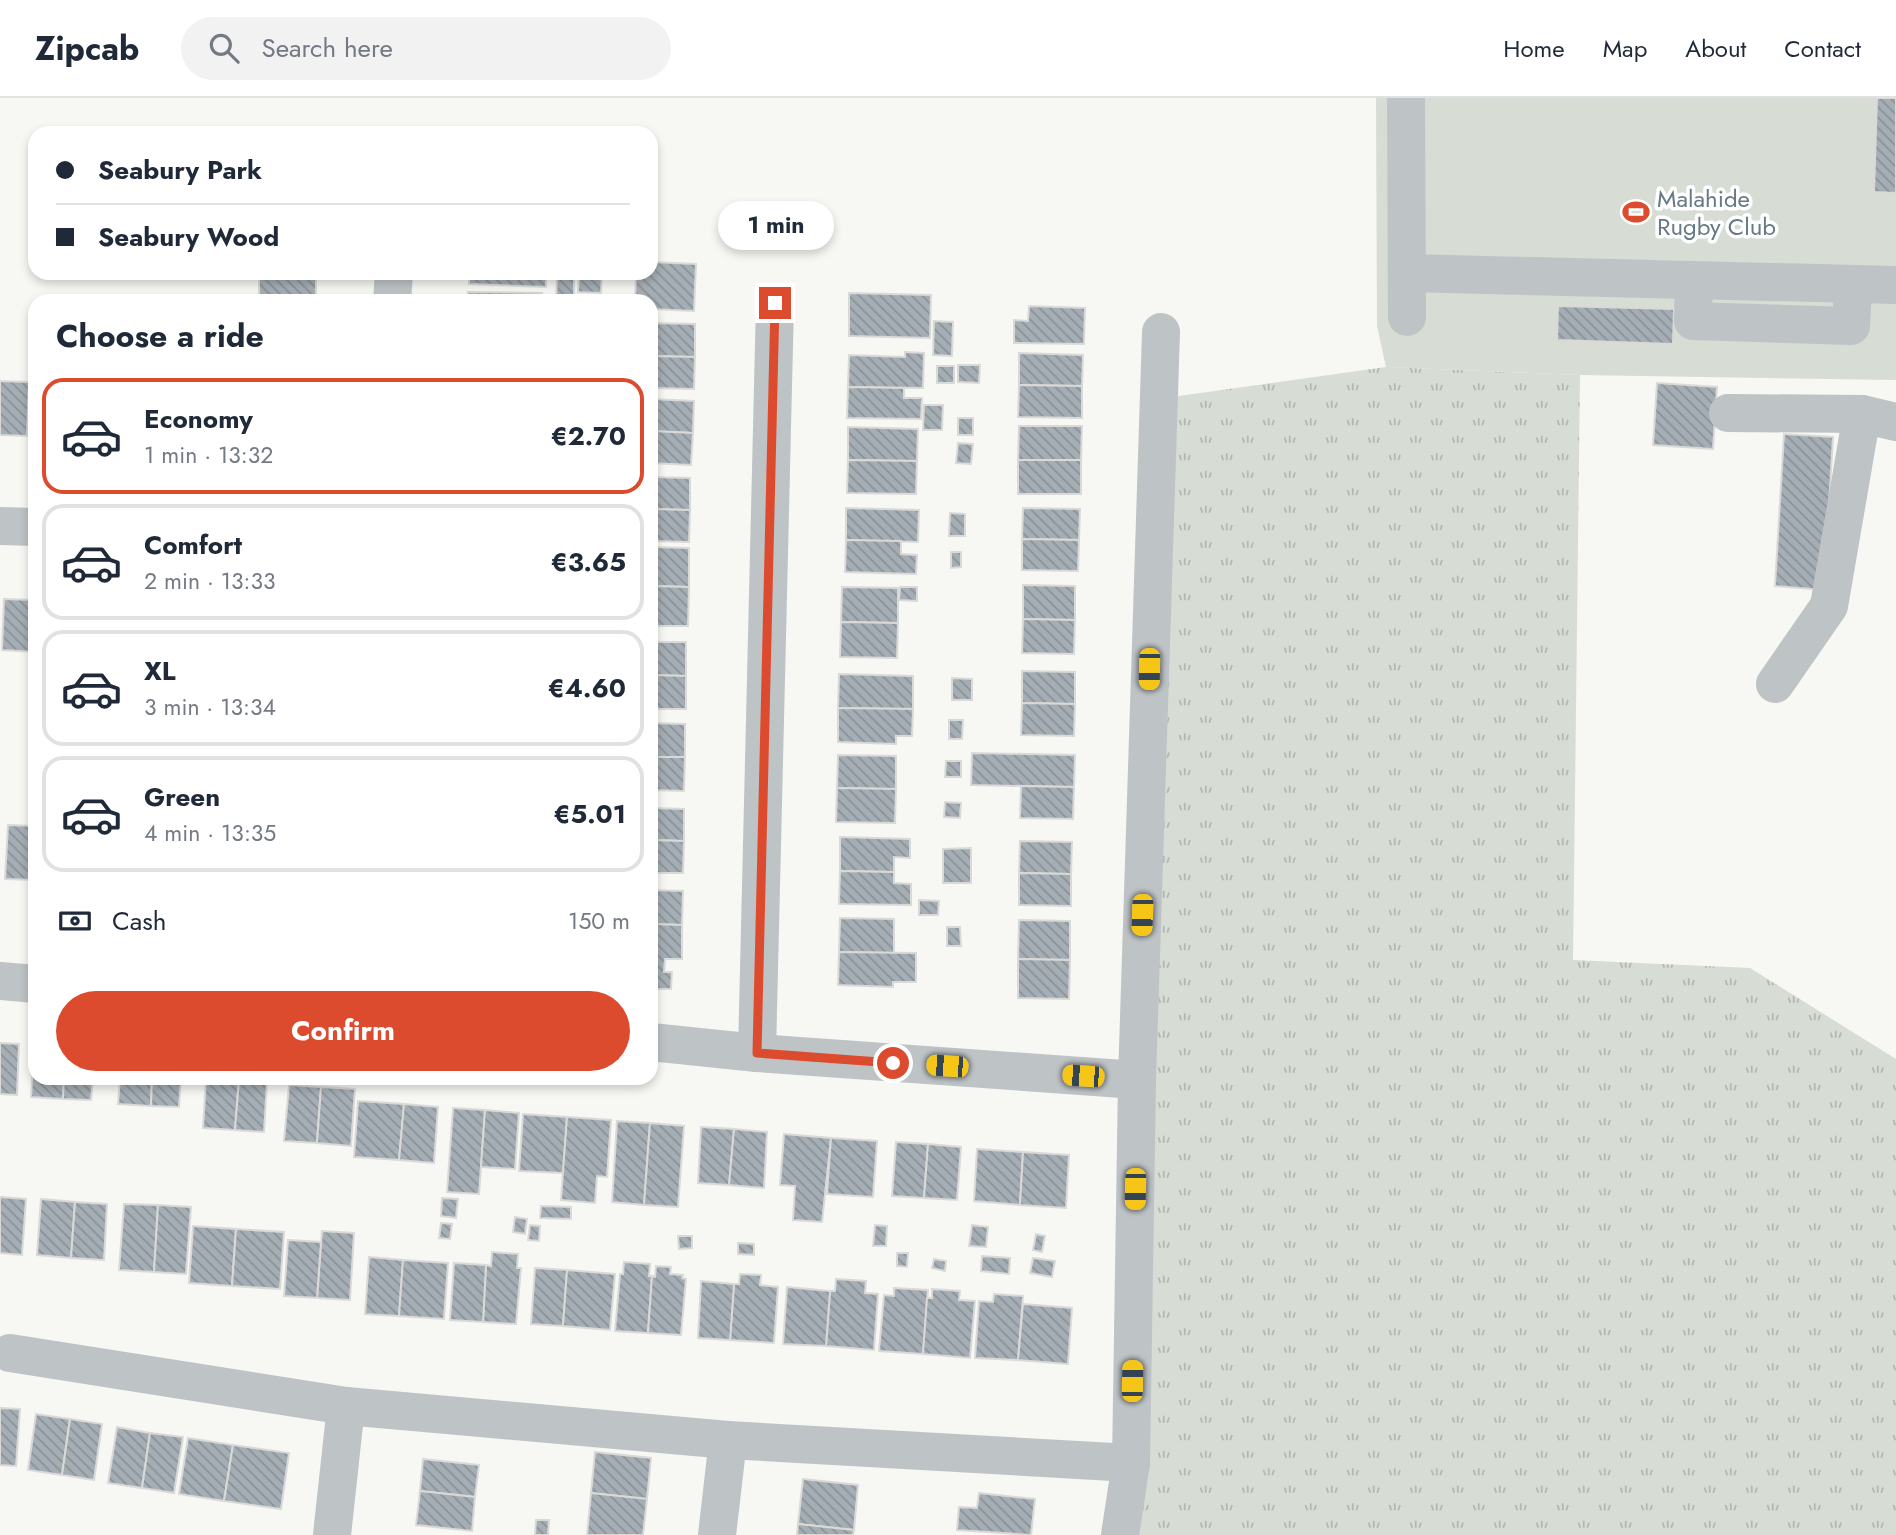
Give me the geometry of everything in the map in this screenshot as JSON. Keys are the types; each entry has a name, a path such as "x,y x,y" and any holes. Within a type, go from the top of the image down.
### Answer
{"street":[{"path":"1406,98 1407,317"},
{"path":"1407,273 1896,285"},
{"path":"757,1053 775,303"},
{"path":"1120,1535 1131,1463 1137,1080 1161,332"},
{"path":"1728,413 1879,418 1829,606 1775,684"},
{"path":"0,526 28,527"},
{"path":"0,981 28,983"},
{"path":"658,1043 757,1053 1137,1080"},
{"path":"10,1353 346,1406 727,1440 1131,1463"},
{"path":"332,1535 346,1406"},
{"path":"717,1535 727,1440"}],"green space":[{"name":"Malahide Rugby Club","path":"1376,98 1896,98 1896,380 1580,375 1386,367 1377,326"},
{"path":"1386,367 1580,375 1573,960 1750,968 1896,1059 1896,1535 1132,1535 1172,397"}],"building":[{"path":"1877,98 1896,98 1896,193 1874,192"},
{"path":"658,262 696,264 694,311 658,309 658,294 635,294 636,280 658,280"},
{"path":"259,280 316,280 316,294 259,294"},
{"path":"469,280 546,280 546,287 469,284"},
{"path":"557,280 574,280 574,294 556,294"},
{"path":"579,280 602,280 601,293 578,292"},
{"path":"468,292 542,293 542,294"},
{"path":"849,293 931,295 930,338 849,336"},
{"path":"1029,306 1085,308 1084,344 1014,343 1014,320 1028,321"},
{"path":"1558,306 1674,309 1673,344 1557,340"},
{"path":"934,321 953,322 952,356 933,355"},
{"path":"658,323 695,324 695,357 658,356"},
{"path":"905,352 924,353 923,388 848,387 849,355 905,357"},
{"path":"1019,353 1083,355 1082,386 1019,385"},
{"path":"658,356 695,357 694,389 658,388"},
{"path":"958,365 980,365 979,383 958,382"},
{"path":"937,366 954,366 954,383 937,383"},
{"path":"0,381 28,382 27,436 0,435"},
{"path":"1657,383 1717,387 1713,449 1653,445"},
{"path":"1019,385 1082,386 1082,418 1018,417"},
{"path":"848,387 904,388 904,398 922,398 921,419 847,418"},
{"path":"658,399 694,401 693,433 658,431"},
{"path":"924,405 943,405 942,430 923,430"},
{"path":"958,418 973,418 973,435 958,435"},
{"path":"1019,426 1082,426 1081,460 1018,460"},
{"path":"848,427 918,429 917,461 848,460"},
{"path":"658,431 693,433 691,465 658,463"},
{"path":"1784,434 1833,437 1824,590 1775,586"},
{"path":"958,443 973,444 971,464 956,463"},
{"path":"848,460 917,461 916,494 847,493"},
{"path":"1018,460 1081,460 1081,494 1018,494"},
{"path":"658,477 690,478 690,510 658,509"},
{"path":"846,508 919,510 918,542 846,540"},
{"path":"1023,508 1080,509 1079,540 1022,539"},
{"path":"658,509 690,510 689,542 658,541"},
{"path":"950,513 965,514 965,536 949,536"},
{"path":"1022,539 1079,540 1078,571 1022,570"},
{"path":"846,540 901,541 901,554 917,555 916,574 845,572"},
{"path":"658,547 689,548 689,587 658,586"},
{"path":"951,552 961,552 961,567 951,568"},
{"path":"1023,585 1075,586 1075,620 1023,619"},
{"path":"658,586 689,587 688,626 658,626"},
{"path":"842,587 898,588 898,623 841,622"},
{"path":"900,587 917,587 917,601 899,600"},
{"path":"4,599 28,600 28,652 2,650"},
{"path":"1023,619 1075,620 1074,654 1022,653"},
{"path":"841,622 898,623 897,658 840,657"},
{"path":"658,642 686,642 686,676 658,675"},
{"path":"1022,671 1075,672 1075,704 1022,703"},
{"path":"839,674 913,676 913,709 838,708"},
{"path":"658,675 686,676 686,709 658,709"},
{"path":"952,678 972,679 972,700 952,700"},
{"path":"1022,703 1075,704 1074,736 1021,735"},
{"path":"838,708 913,709 912,736 896,736 896,744 838,742"},
{"path":"949,720 963,720 962,739 949,739"},
{"path":"658,723 685,724 685,757 658,757"},
{"path":"972,753 1075,755 1074,787 971,785"},
{"path":"838,755 896,756 896,789 837,788"},
{"path":"658,757 685,757 684,791 658,790"},
{"path":"946,761 961,761 961,777 945,777"},
{"path":"1021,786 1074,787 1073,819 1020,818"},
{"path":"837,788 896,789 895,823 836,822"},
{"path":"945,802 961,803 960,818 944,817"},
{"path":"658,808 684,809 684,841 658,840"},
{"path":"8,825 28,826 28,880 5,879"},
{"path":"840,837 910,839 910,858 894,857 894,872 840,871"},
{"path":"658,840 684,841 683,873 658,873"},
{"path":"1020,841 1072,842 1071,874 1019,873"},
{"path":"971,848 971,883 943,883 943,849"},
{"path":"840,871 894,872 894,883 911,884 911,905 839,904"},
{"path":"1019,873 1071,874 1071,906 1019,905"},
{"path":"658,890 683,891 682,925 658,924"},
{"path":"919,900 939,901 938,915 919,915"},
{"path":"840,918 894,919 894,953 839,952"},
{"path":"1019,920 1070,921 1070,960 1018,959"},
{"path":"658,924 682,925 682,959 665,959 664,972 672,972 671,989 658,989"},
{"path":"947,927 960,927 961,946 947,946"},
{"path":"839,952 916,953 916,982 893,982 893,987 838,985"},
{"path":"1018,959 1070,960 1069,999 1018,998"},
{"path":"0,1043 19,1044 17,1095 0,1094"},
{"path":"32,1085 64,1085 63,1099 31,1097"},
{"path":"64,1085 92,1085 91,1100 63,1099"},
{"path":"119,1085 152,1085 151,1106 118,1104"},
{"path":"152,1085 181,1085 179,1107 151,1106"},
{"path":"206,1085 239,1085 235,1130 203,1128"},
{"path":"239,1085 267,1085 264,1132 235,1130"},
{"path":"289,1085 321,1087 317,1143 284,1141"},
{"path":"321,1087 355,1089 351,1146 317,1143"},
{"path":"358,1101 404,1104 399,1160 354,1157"},
{"path":"404,1104 438,1107 434,1163 399,1160"},
{"path":"453,1108 485,1110 479,1194 447,1192"},
{"path":"485,1110 519,1113 515,1169 481,1167"},
{"path":"523,1114 567,1117 563,1173 519,1171"},
{"path":"567,1117 611,1120 607,1177 597,1176 595,1203 561,1200"},
{"path":"617,1121 650,1123 644,1205 612,1202"},
{"path":"650,1123 684,1126 678,1207 644,1205"},
{"path":"701,1127 734,1129 729,1185 698,1183"},
{"path":"734,1129 767,1132 764,1188 729,1185"},
{"path":"784,1134 831,1138 822,1222 793,1220 795,1186 780,1185"},
{"path":"831,1138 877,1141 873,1197 827,1194"},
{"path":"896,1142 928,1144 924,1198 892,1196"},
{"path":"928,1144 961,1147 957,1200 924,1198"},
{"path":"977,1149 1023,1152 1020,1205 974,1201"},
{"path":"1023,1152 1069,1155 1066,1208 1020,1205"},
{"path":"0,1197 26,1199 22,1255 0,1253"},
{"path":"442,1198 458,1199 456,1218 441,1216"},
{"path":"41,1199 75,1202 71,1258 37,1255"},
{"path":"75,1202 107,1204 104,1260 71,1258"},
{"path":"124,1204 158,1205 154,1272 119,1270"},
{"path":"158,1205 191,1207 186,1274 154,1272"},
{"path":"541,1206 571,1207 571,1219 540,1218"},
{"path":"515,1217 527,1219 525,1234 513,1232"},
{"path":"441,1223 452,1224 450,1239 439,1238"},
{"path":"530,1225 540,1226 539,1241 528,1240"},
{"path":"875,1225 887,1226 886,1246 873,1246"},
{"path":"972,1225 988,1227 986,1247 969,1246"},
{"path":"193,1226 236,1229 232,1286 189,1283"},
{"path":"236,1229 284,1232 280,1289 232,1286"},
{"path":"322,1231 354,1233 350,1300 317,1298"},
{"path":"1036,1234 1045,1236 1042,1252 1033,1250"},
{"path":"678,1236 692,1236 692,1248 679,1249"},
{"path":"288,1240 321,1242 317,1298 284,1296"},
{"path":"738,1243 754,1244 754,1255 738,1254"},
{"path":"492,1252 518,1254 517,1268 521,1268 516,1324 483,1322 486,1265 491,1266"},
{"path":"897,1253 908,1253 907,1267 897,1266"},
{"path":"982,1256 1010,1258 1009,1274 981,1271"},
{"path":"369,1257 403,1260 399,1316 365,1314"},
{"path":"1033,1258 1055,1261 1052,1277 1030,1273"},
{"path":"934,1259 946,1261 945,1271 932,1268"},
{"path":"403,1260 448,1263 444,1319 399,1316"},
{"path":"624,1262 650,1264 649,1276 652,1276 648,1333 615,1331 620,1274 623,1274"},
{"path":"454,1263 486,1265 483,1322 450,1320"},
{"path":"656,1266 671,1267 670,1274 683,1275 682,1278 686,1279 681,1335 648,1333 652,1276 655,1277"},
{"path":"535,1268 567,1270 563,1326 531,1324"},
{"path":"567,1270 615,1274 610,1330 563,1326"},
{"path":"740,1274 761,1275 760,1285 778,1287 774,1343 730,1340 734,1284 739,1284"},
{"path":"836,1279 866,1281 865,1293 878,1294 874,1350 826,1346 830,1291 835,1291"},
{"path":"701,1281 734,1284 730,1340 698,1338"},
{"path":"787,1287 830,1291 826,1346 783,1344"},
{"path":"894,1288 928,1290 923,1354 879,1351 884,1295 894,1296"},
{"path":"932,1289 960,1291 959,1300 975,1301 970,1358 923,1354 927,1298 932,1298"},
{"path":"994,1294 1023,1296 1018,1360 975,1358 979,1301 993,1302"},
{"path":"1023,1304 1072,1308 1068,1364 1018,1360"},
{"path":"0,1408 20,1409 16,1466 0,1465"},
{"path":"36,1414 70,1419 62,1475 28,1470"},
{"path":"70,1419 102,1424 94,1480 62,1475"},
{"path":"117,1427 150,1433 142,1488 108,1483"},
{"path":"150,1433 183,1437 174,1493 142,1488"},
{"path":"188,1438 233,1445 224,1501 179,1494"},
{"path":"233,1445 289,1453 281,1509 224,1501"},
{"path":"595,1452 651,1458 647,1499 591,1493"},
{"path":"423,1459 479,1465 475,1497 420,1491"},
{"path":"803,1479 858,1485 854,1530 798,1524"},
{"path":"420,1491 475,1497 472,1531 416,1525"},
{"path":"591,1493 647,1499 643,1535 587,1535"},
{"path":"979,1493 1035,1499 1031,1535 957,1530 959,1507 977,1508"},
{"path":"536,1520 549,1520 548,1535 535,1535"},
{"path":"798,1524 854,1530 853,1535 797,1535"}],"place":[{"name":"Malahide Rugby Club","path":"1636,212"}],"route":[{"path":"775,303 757,1053 893,1063"}]}
